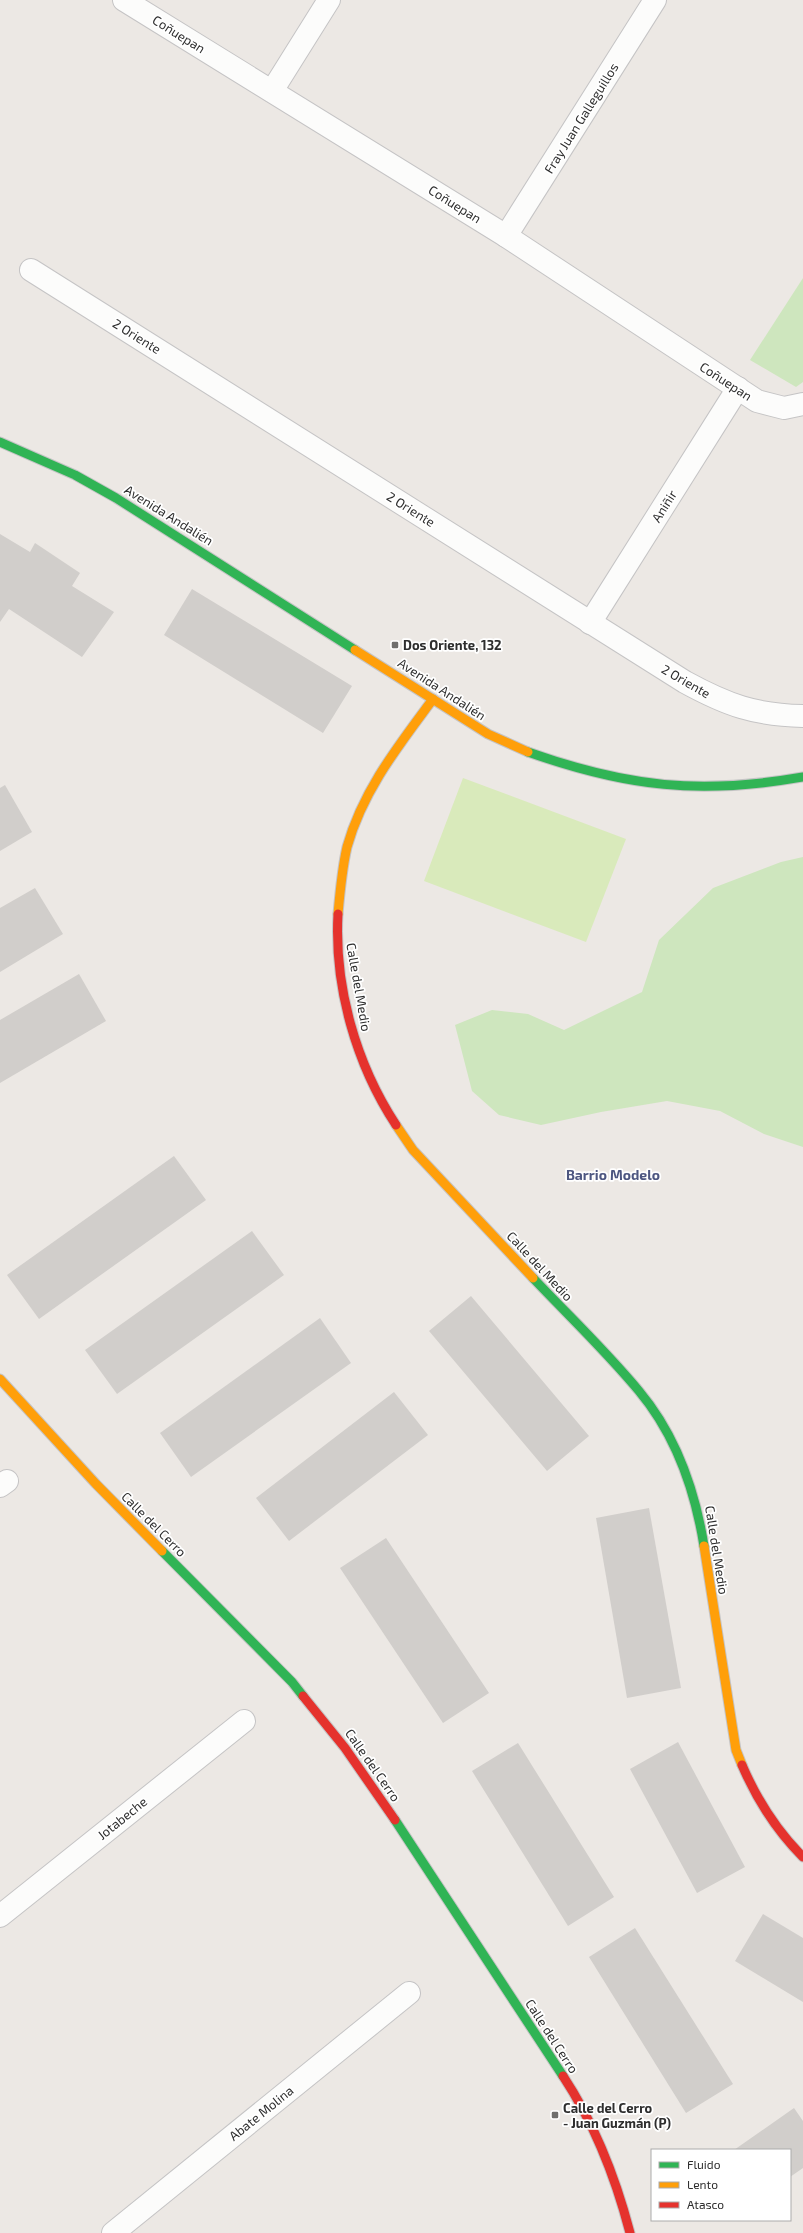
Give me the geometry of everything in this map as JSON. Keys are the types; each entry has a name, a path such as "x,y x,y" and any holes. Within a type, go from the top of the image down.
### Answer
{"street":[{"name":"Coñuepan","path":"124,0 506,236 757,401 793,406"},
{"path":"272,91 329,0"},
{"name":"Fray Juan Galleguillos","path":"506,236 655,0"},
{"name":"2 Oriente","path":"31,270 685,682 730,704 754,712 803,716"},
{"name":"Aniñir","path":"590,623 738,388"},
{"name":"Avenida Andalién","path":"0,442 75,475 116,498 488,734 522,750 595,774 671,787 710,788 748,785 803,777"},
{"name":"Calle del Medio","path":"433,699 375,780 358,815 347,849 340,883 338,942 348,1012 358,1051 380,1099 413,1150 639,1391 660,1419 677,1450 694,1497 702,1533 736,1750 746,1778 760,1805 779,1833 803,1857"},
{"name":"Calle del Cerro","path":"0,1380 96,1484 292,1682 345,1748 376,1791 570,2087 593,2130 613,2174 630,2233"},
{"name":"Jotabeche","path":"0,1916 244,1721"},
{"name":"Abate Molina","path":"113,2233 409,1993"}],"green space":[{"path":"803,278 803,382 796,387 750,360"},
{"path":"463,778 626,839 586,942 424,881"},
{"path":"803,857 803,1147 764,1134 720,1111 667,1101 601,1112 541,1125 499,1115 472,1091 455,1025 492,1010 528,1014 564,1030 642,992 659,940 713,888 781,862"}],"building":[{"path":"0,534 30,552 35,543 80,573 72,586 114,612 82,657 9,609 0,622"},
{"path":"192,589 352,686 323,733 164,635"},
{"path":"5,785 32,832 0,851 0,788"},
{"path":"35,888 63,934 0,972 0,908"},
{"path":"79,974 106,1021 0,1083 0,1020"},
{"path":"174,1156 206,1200 39,1319 7,1275"},
{"path":"252,1231 284,1275 117,1394 85,1350"},
{"path":"471,1296 589,1436 547,1471 429,1331"},
{"path":"320,1318 351,1363 191,1477 160,1433"},
{"path":"394,1392 428,1435 289,1541 256,1498"},
{"path":"649,1508 681,1688 627,1698 596,1518"},
{"path":"386,1538 489,1693 443,1723 340,1568"},
{"path":"678,1742 745,1867 697,1893 630,1769"},
{"path":"518,1743 614,1897 568,1926 472,1771"},
{"path":"763,1914 803,1938 803,2002 735,1961"},
{"path":"635,1928 733,2084 686,2113 589,1957"},
{"path":"794,2108 803,2121 803,2168 791,2176 791,2149 735,2149"}],"traffic: fast":[{"path":"0,442 75,475 116,498 355,650"},
{"path":"528,752 598,773 631,780 664,784 730,786 766,783 803,777"},
{"path":"533,1278 587,1333 639,1391 663,1425 682,1464 689,1484 704,1546"},
{"path":"162,1551 292,1682 303,1696"},
{"path":"395,1820 563,2076"}],"traffic: slow":[{"path":"355,650 488,734 528,752"},
{"path":"338,914 342,872 347,847 362,806 383,769 433,699"},
{"path":"396,1125 413,1150 533,1278"},
{"path":"0,1379 96,1484 162,1551"},
{"path":"704,1546 736,1750 742,1765"}],"traffic: jam":[{"path":"338,914 340,969 350,1024 370,1077 396,1125"},
{"path":"303,1696 345,1748 395,1820"},
{"path":"742,1765 768,1814 784,1836 803,1857"},
{"path":"563,2076 585,2113 603,2152 618,2192 630,2233"}],"place":[{"name":"Dos Oriente, 132","path":"395,645"},
{"name":"Calle del Cerro - Juan Guzmán (P)","path":"555,2115"}],"district":[{"name":"Barrio Modelo","path":"613,1174"}]}
